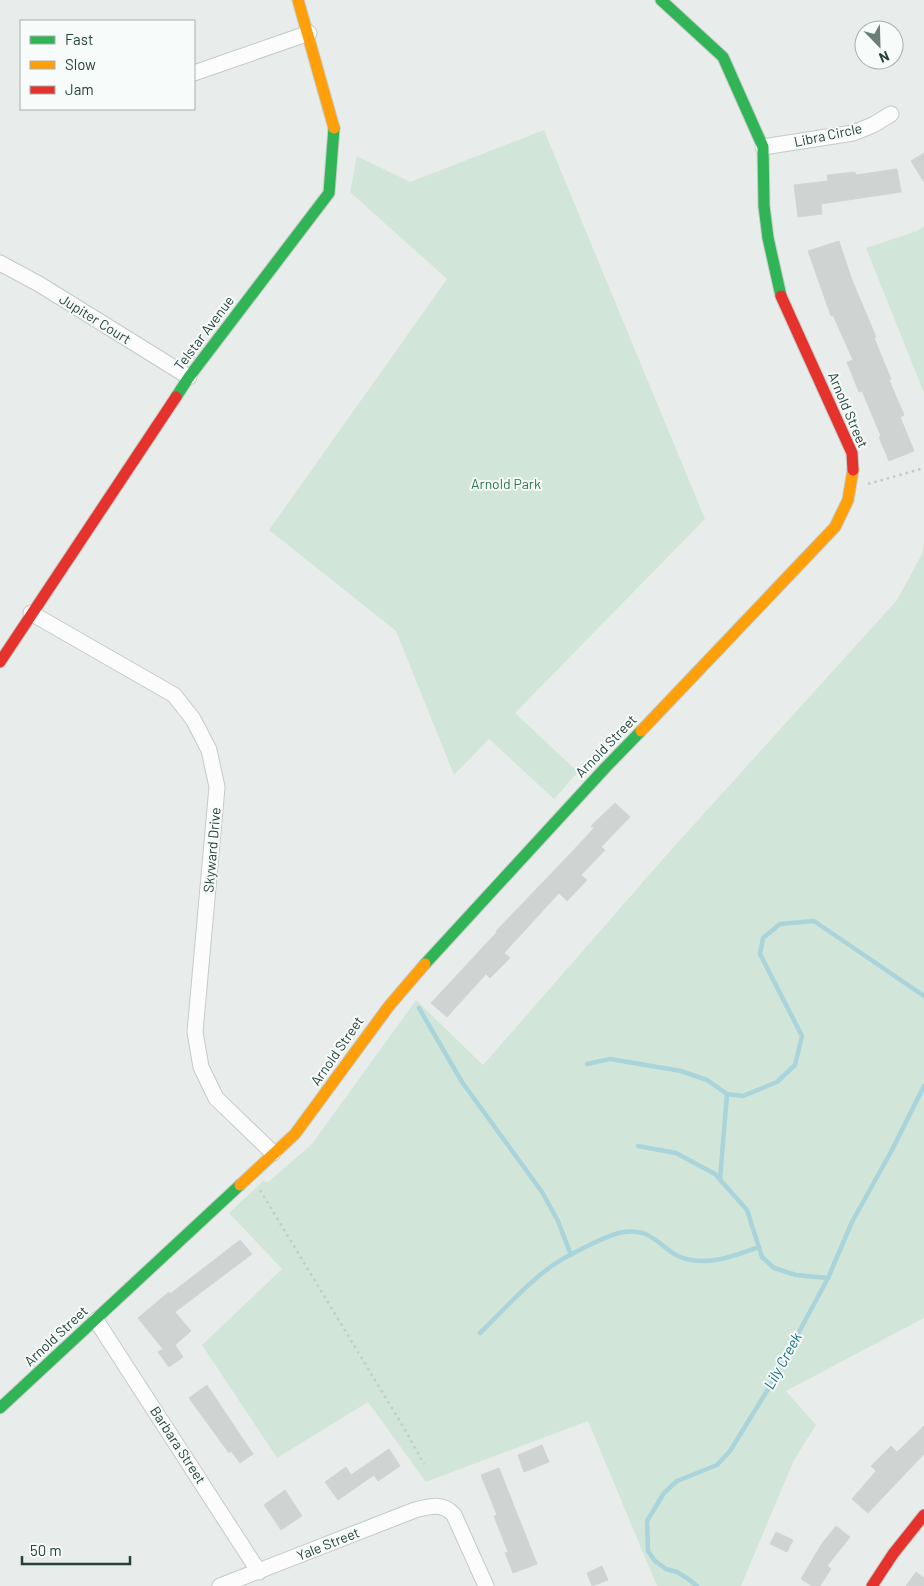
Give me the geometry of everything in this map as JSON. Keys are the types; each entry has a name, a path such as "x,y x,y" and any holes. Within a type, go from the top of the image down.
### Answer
{"street":[{"name":"Telstar Avenue","path":"0,662 189,377 329,193 334,127 309,33 298,0"},
{"name":"Arnold Street","path":"0,1408 295,1134 372,1027 403,988 600,774 835,527 844,512 852,489 854,467 852,453 781,296 776,280 764,206 763,147 723,57 669,2"},
{"path":"195,74 309,33"},
{"name":"Libra Circle","path":"763,147 853,132 873,125 891,114"},
{"name":"Jupiter Court","path":"0,263 39,284 189,377"},
{"name":"Skyward Drive","path":"31,613 174,695 193,719 209,750 217,786 195,1032 201,1067 216,1098 273,1153"},
{"name":"Barbara Street","path":"96,1320 259,1572"},
{"name":"Yale Street","path":"220,1586 415,1510 437,1506 450,1510 454,1515 486,1586"},
{"path":"872,1586 893,1554 924,1515"}],"path":[{"path":"852,489 924,468"},
{"path":"250,1174 424,1464"}],"green space":[{"name":"Arnold Park","path":"544,130 705,519 515,713 578,772 554,799 489,739 454,775 396,631 269,530 447,279 350,192 357,156 410,182"},
{"path":"924,226 924,393 866,248 917,231"},
{"path":"924,543 924,1318 786,1391 816,1425 794,1460 741,1586 657,1586 588,1421 426,1482 368,1402 277,1458 202,1345 282,1269 229,1213 263,1181 268,1182 312,1144 416,1000 483,1065 670,851 897,600 922,554"}],"building":[{"path":"924,153 924,182 911,161"},
{"path":"897,169 901,192 821,204 822,214 798,217 794,185 828,181 827,175 855,172 856,175"},
{"path":"839,241 852,280 876,337 874,338 891,379 889,380 904,415 900,417 914,451 889,461 879,437 881,436 862,391 859,392 847,362 853,360 833,315 831,316 808,251"},
{"path":"615,803 630,817 601,847 605,850 581,875 587,880 567,901 559,893 504,953 510,958 490,978 486,974 447,1017 431,1003 496,931 594,828 591,826"},
{"path":"240,1240 252,1254 175,1312 191,1331 175,1345 183,1357 169,1367 158,1352 163,1349 138,1318 169,1292 170,1294"},
{"path":"207,1385 253,1454 240,1463 231,1451 229,1453 189,1398"},
{"path":"924,1426 924,1454 868,1513 852,1499 876,1471 871,1466 891,1446 897,1452"},
{"path":"542,1445 549,1462 524,1472 518,1455"},
{"path":"389,1449 400,1466 378,1481 374,1475 338,1500 325,1482 346,1467 351,1475"},
{"path":"499,1468 537,1564 513,1573 505,1553 508,1552 494,1516 497,1515 481,1475"},
{"path":"285,1490 302,1516 281,1530 264,1505"},
{"path":"836,1526 850,1537 827,1566 831,1569 820,1586 812,1586 801,1579 821,1545"},
{"path":"776,1532 793,1540 787,1552 770,1544"},
{"path":"602,1566 608,1580 592,1586 587,1573"},
{"path":"916,1572 924,1578 924,1586 906,1586"}],"waterway":[{"path":"587,1064 610,1059 681,1071 707,1080 727,1094 743,1096 777,1082 795,1065 802,1036 760,954 763,938 780,924 814,921 924,996"},
{"path":"419,1008 462,1082 542,1192 558,1221 571,1255"},
{"name":"Lily Creek","path":"697,1586 677,1572 666,1569 655,1561 648,1551 647,1521 664,1493 677,1481 717,1465 730,1451 770,1386 828,1278 852,1222 892,1150 924,1086"},
{"path":"720,1179 727,1094"},
{"path":"638,1146 676,1153 715,1174 747,1210 762,1257 774,1268 796,1275 828,1278"},
{"path":"480,1333 522,1291 549,1268 564,1258 607,1237 624,1232 643,1233 678,1256 698,1261 719,1259 759,1247"}],"traffic: fast":[{"path":"661,0 723,57 763,147 764,206 768,238 781,296"},
{"path":"176,397 189,377 329,193 334,128"},
{"path":"425,964 641,731"},
{"path":"0,1408 240,1185"}],"traffic: slow":[{"path":"298,0 334,128"},
{"path":"641,731 835,527 848,500 853,470"},
{"path":"240,1185 295,1134 389,1006 425,964"}],"traffic: jam":[{"path":"781,296 852,453 853,470"},
{"path":"0,662 176,397"},
{"path":"872,1586 893,1554 924,1515"}]}
